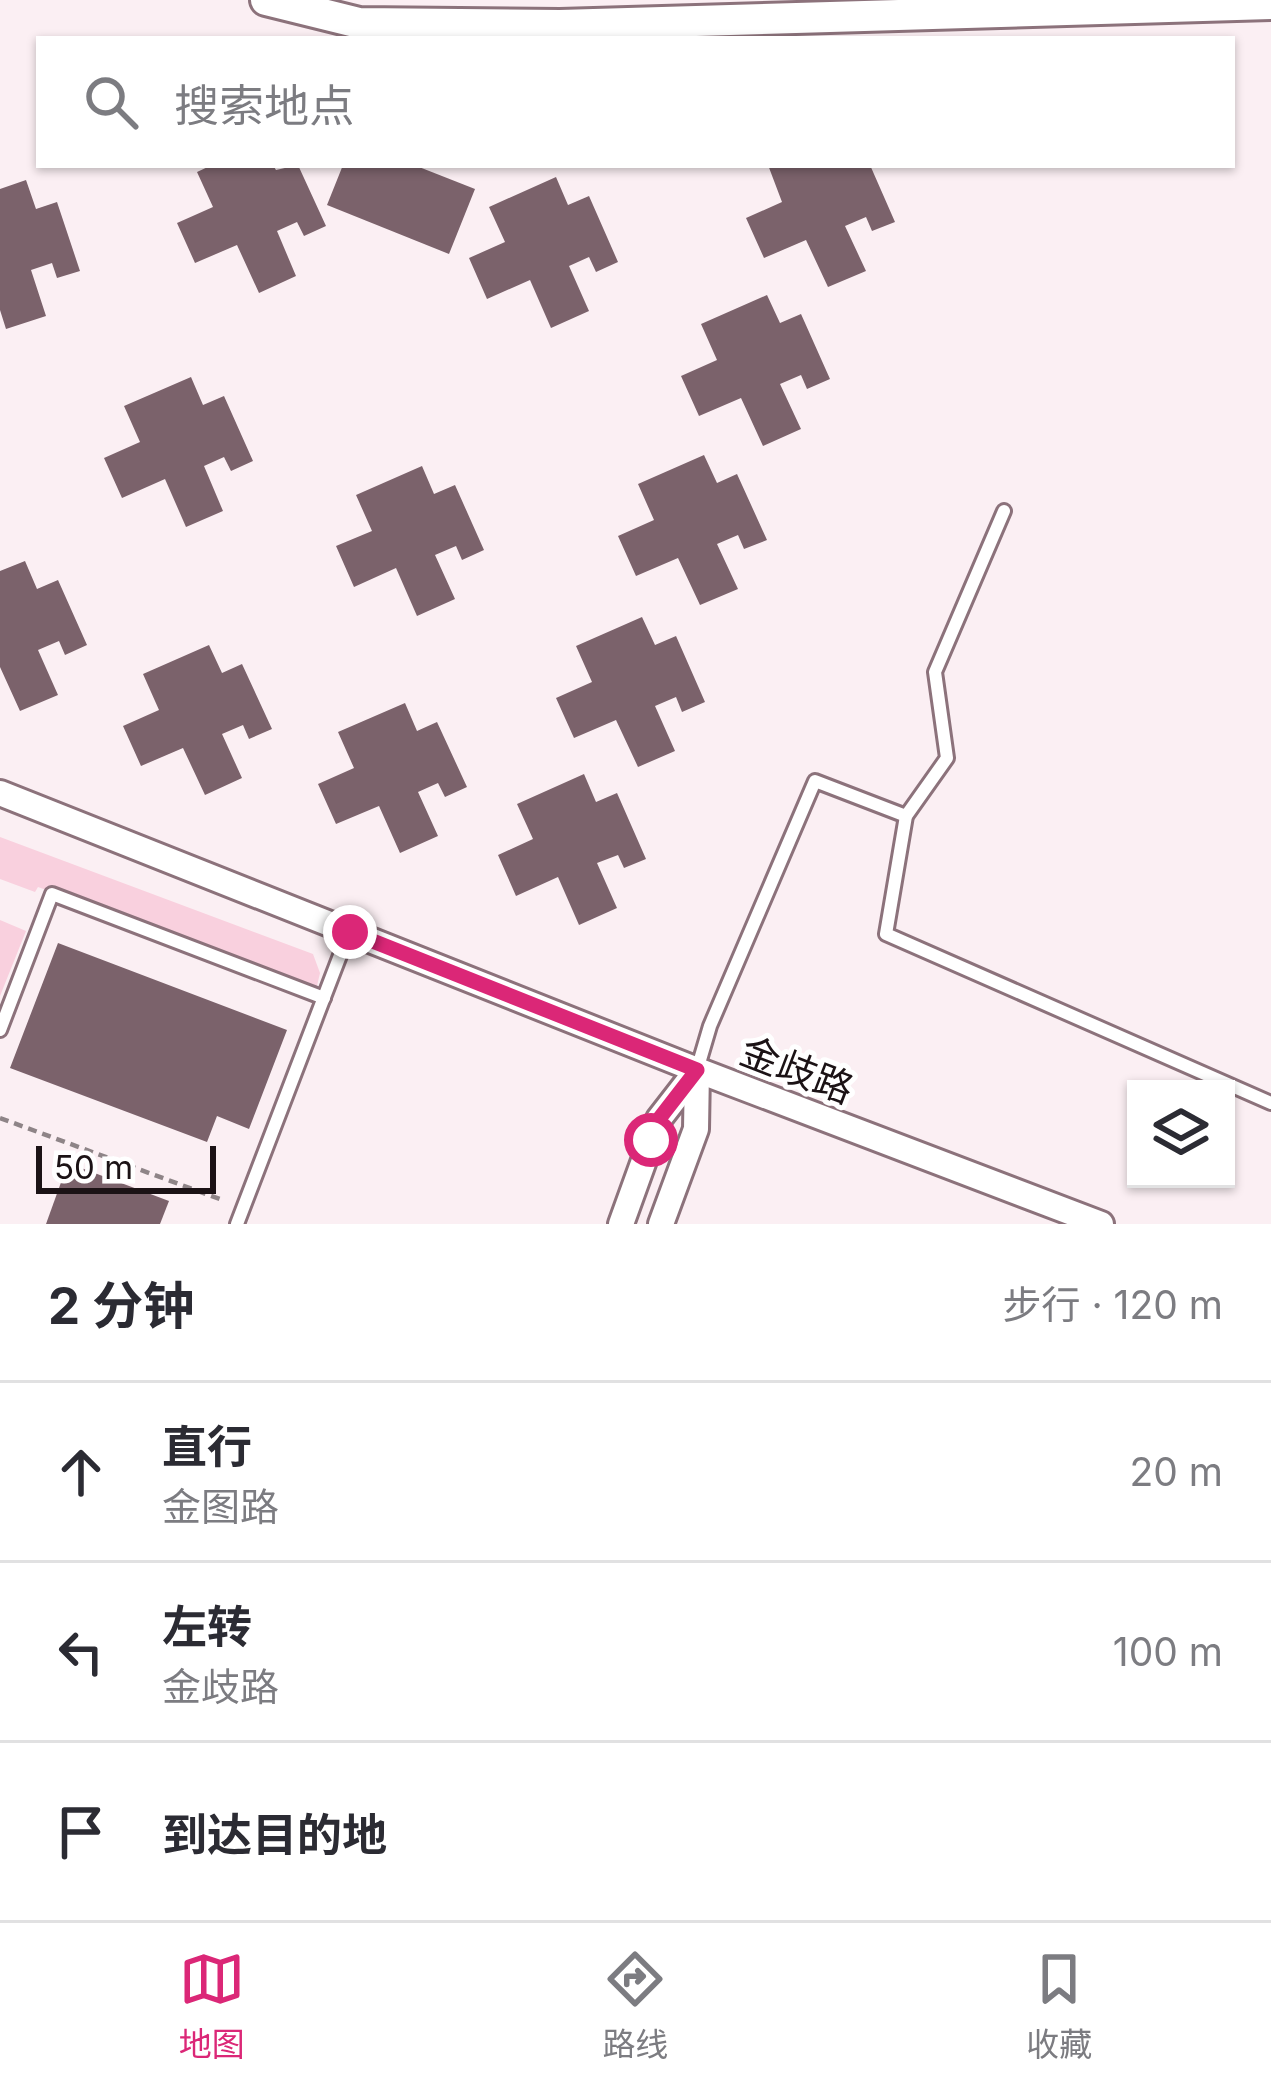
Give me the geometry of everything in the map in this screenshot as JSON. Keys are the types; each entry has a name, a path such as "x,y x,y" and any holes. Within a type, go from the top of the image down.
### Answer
{"street":[{"path":"266,0 359,23 560,25 1271,4"},
{"name":"金歧路","path":"0,793 697,1070 1101,1224"},
{"path":"621,1224 659,1119 697,1070"},
{"path":"661,1224 696,1130 697,1070"}],"lane":[{"path":"1004,511 935,672 947,758 906,816 886,934 1271,1102"},
{"path":"697,1070 710,1026 815,781 906,816"},
{"path":"0,1030 52,894 324,998"},
{"path":"237,1224 350,932"}],"path":[{"path":"0,1118 243,1208"}],"shaded area":[{"path":"0,837 313,954 320,973 316,990 38,887 35,892 0,879"},
{"path":"0,920 26,931 0,996"}],"building":[{"path":"206,168 299,168 326,226 304,236 297,222 277,231 296,276 259,293 237,245 195,263 177,223 213,207 197,172"},
{"path":"342,168 422,168 475,189 449,254 327,205"},
{"path":"769,168 871,168 895,222 872,231 866,217 845,226 866,271 828,287 806,240 764,258 746,218 782,202"},
{"path":"556,177 568,205 589,196 618,262 596,272 589,257 569,266 589,311 551,328 530,280 487,299 469,258 505,242 489,207"},
{"path":"26,180 36,209 57,202 80,271 57,278 52,263 31,270 46,316 6,329 0,310 0,189"},
{"path":"767,295 780,323 801,314 830,379 807,389 801,375 780,384 801,429 763,446 741,398 699,416 681,376 717,360 701,324"},
{"path":"191,377 203,405 224,396 253,461 231,471 224,457 204,466 223,511 186,527 165,479 122,498 104,458 140,442 124,406"},
{"path":"704,455 717,483 737,474 767,540 744,549 738,535 717,544 738,589 700,605 678,558 636,576 618,536 654,520 638,484"},
{"path":"422,466 434,494 455,485 484,550 462,560 456,546 435,555 455,599 417,616 396,568 354,587 336,546 372,531 356,495"},
{"path":"25,561 37,589 58,580 87,645 65,655 59,641 38,650 58,695 20,711 0,667 0,571"},
{"path":"642,617 655,645 676,636 705,702 682,712 676,697 655,706 675,751 638,767 616,720 574,738 556,698 592,682 576,646"},
{"path":"209,645 222,673 242,664 272,729 249,739 243,725 222,734 242,778 205,795 183,748 141,766 123,726 159,710 143,674"},
{"path":"405,703 417,731 437,722 467,787 445,797 438,783 418,792 438,836 400,853 379,806 336,824 318,784 354,768 338,732"},
{"path":"584,774 596,802 617,793 646,859 624,868 618,855 597,863 617,908 579,925 558,877 516,896 498,855 533,839 517,804"},
{"path":"58,943 287,1030 249,1129 217,1116 207,1142 10,1068"},
{"path":"68,1163 169,1201 160,1224 46,1224"}],"route":[{"path":"350,932 697,1070 659,1119 651,1140"}]}
